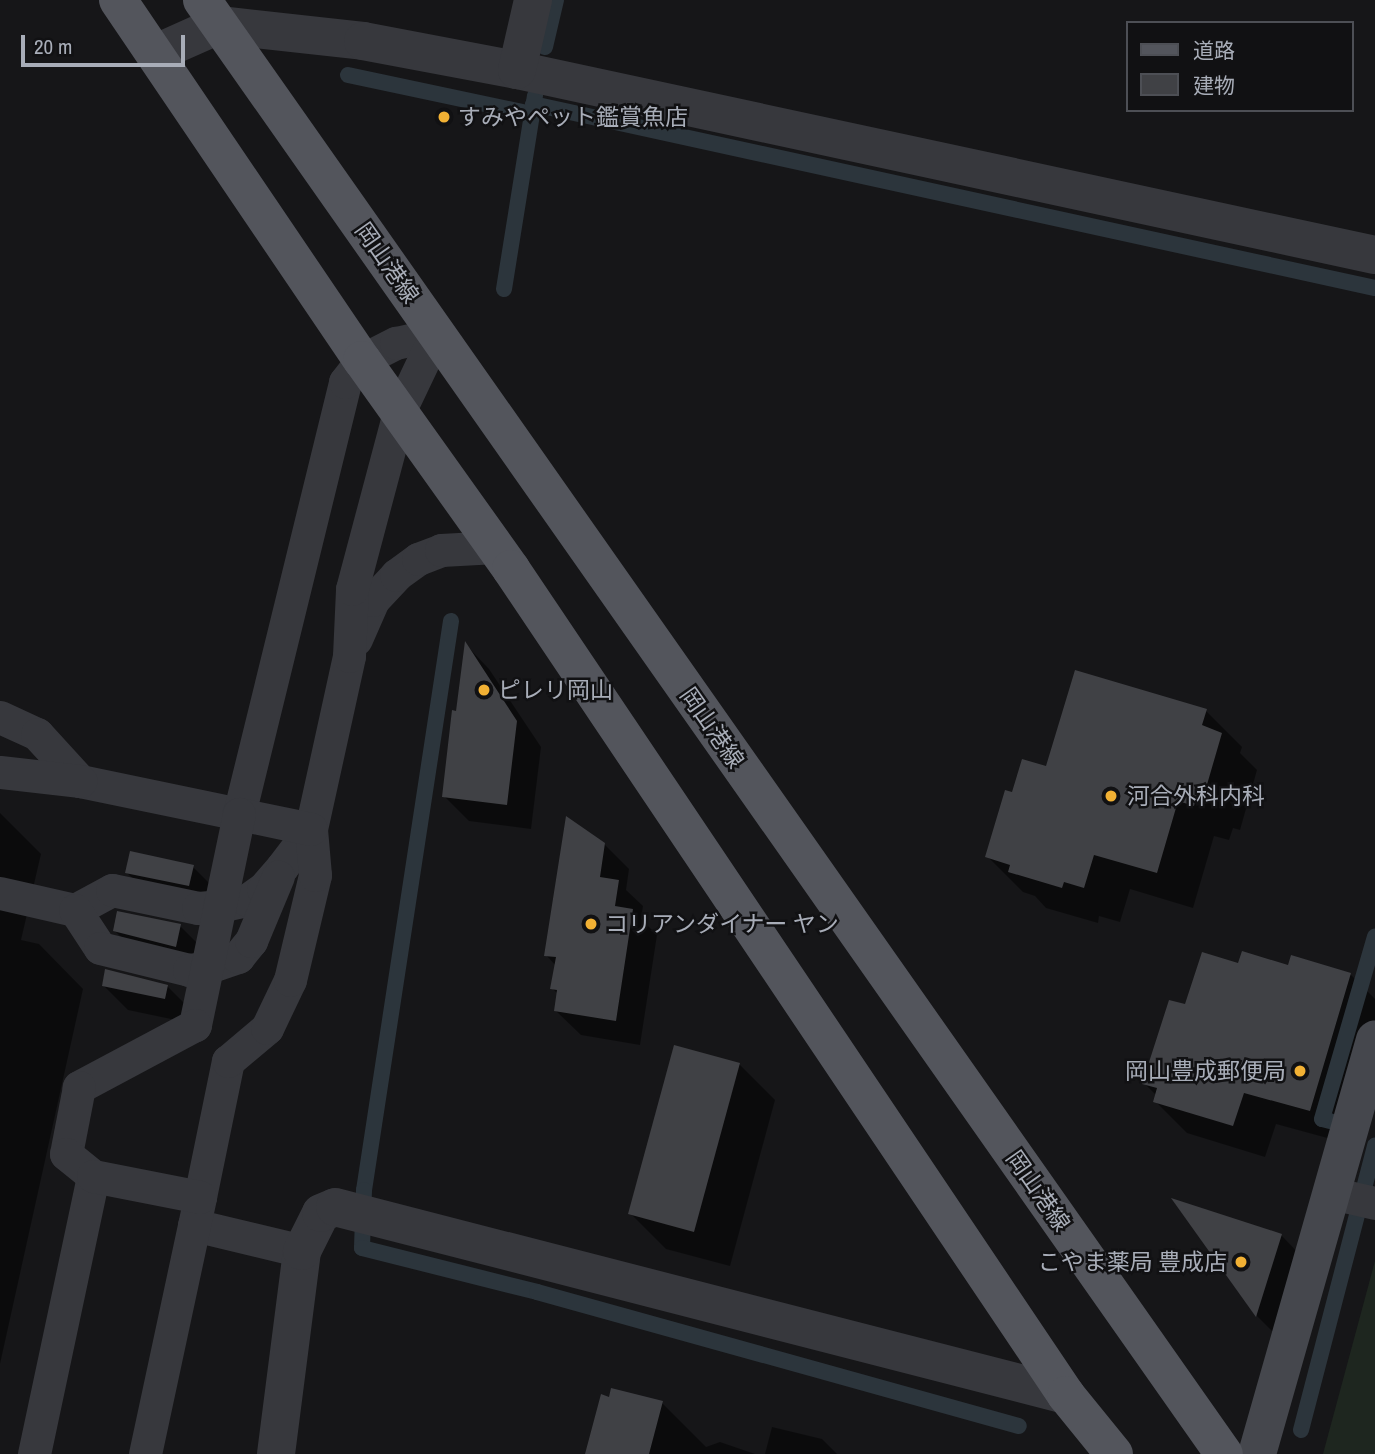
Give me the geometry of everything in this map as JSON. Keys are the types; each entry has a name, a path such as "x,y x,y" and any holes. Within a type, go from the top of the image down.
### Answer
{"main road":[{"path":"118,0 362,360 496,547 1066,1395 1114,1454"},
{"name":"岡山港線","path":"210,13 1224,1454"}],"street":[{"path":"517,70 533,0"},
{"path":"156,53 210,13 517,70 1375,255"},
{"path":"1257,1454 1358,1199 1375,1038"},
{"path":"276,1454 302,1251 321,1213 335,1207 364,1212 1066,1395"}],"lane":[{"path":"302,1251 197,1211 93,1176 66,1154 79,1087 195,1025 239,814 345,383 362,360 396,343 436,334"},
{"path":"145,1454 228,1061 267,1028 290,980 315,875 311,829 349,656 352,589 399,412 436,334"},
{"path":"349,656 373,600 396,575 418,559 441,550 496,547"},
{"path":"0,718 37,734 80,781"},
{"path":"0,724 37,734"},
{"path":"0,772 80,781 311,829"},
{"path":"0,893 75,910 112,890 198,908 219,906 247,900 263,889 311,829"},
{"path":"75,910 100,948 189,970 206,968 238,957 251,941 282,867"},
{"path":"34,1454 93,1176"}],"shaded area":[{"path":"1375,1261 1375,1454 1323,1454"}],"building":[{"path":"465,641 517,721 507,805 442,797 452,710 456,711"},
{"path":"1075,670 1207,709 1202,725 1222,733 1204,795 1197,793 1194,806 1178,801 1157,873 1094,855 1084,888 1064,882 1062,888 1008,872 1010,865 985,857 1005,790 1012,792 1022,759 1046,766"},
{"path":"566,816 605,843 600,877 619,880 615,906 633,909 616,1021 554,1011 557,990 550,989 556,957 544,956"},
{"path":"130,851 194,865 189,886 125,873"},
{"path":"117,911 181,924 176,947 113,931"},
{"path":"1242,951 1288,965 1291,955 1351,973 1310,1111 1244,1093 1233,1126 1153,1102 1157,1088 1142,1084 1169,1000 1185,1004 1202,952 1238,963"},
{"path":"105,969 168,985 165,999 102,986"},
{"path":"674,1045 740,1063 694,1232 628,1214"},
{"path":"1171,1198 1282,1234 1256,1317"},
{"path":"611,1388 663,1401 649,1454 585,1454 601,1394 609,1397"}],"waterway":[{"path":"545,47 556,0"},
{"path":"348,75 531,114"},
{"path":"504,289 535,95"},
{"path":"533,104 1375,288"},
{"path":"451,621 364,1190 362,1248 537,1292 1019,1426"},
{"path":"1330,1121 1322,1119 1375,937"},
{"path":"1301,1430 1375,1145"}],"place":[{"name":"すみやペット鑑賞魚店","path":"444,117"},
{"name":"ピレリ岡山","path":"484,690"},
{"name":"河合外科内科","path":"1111,796"},
{"name":"コリアンダイナー ヤン","path":"591,924"},
{"name":"岡山豊成郵便局","path":"1300,1071"},
{"name":"こやま薬局 豊成店","path":"1241,1262"}]}
